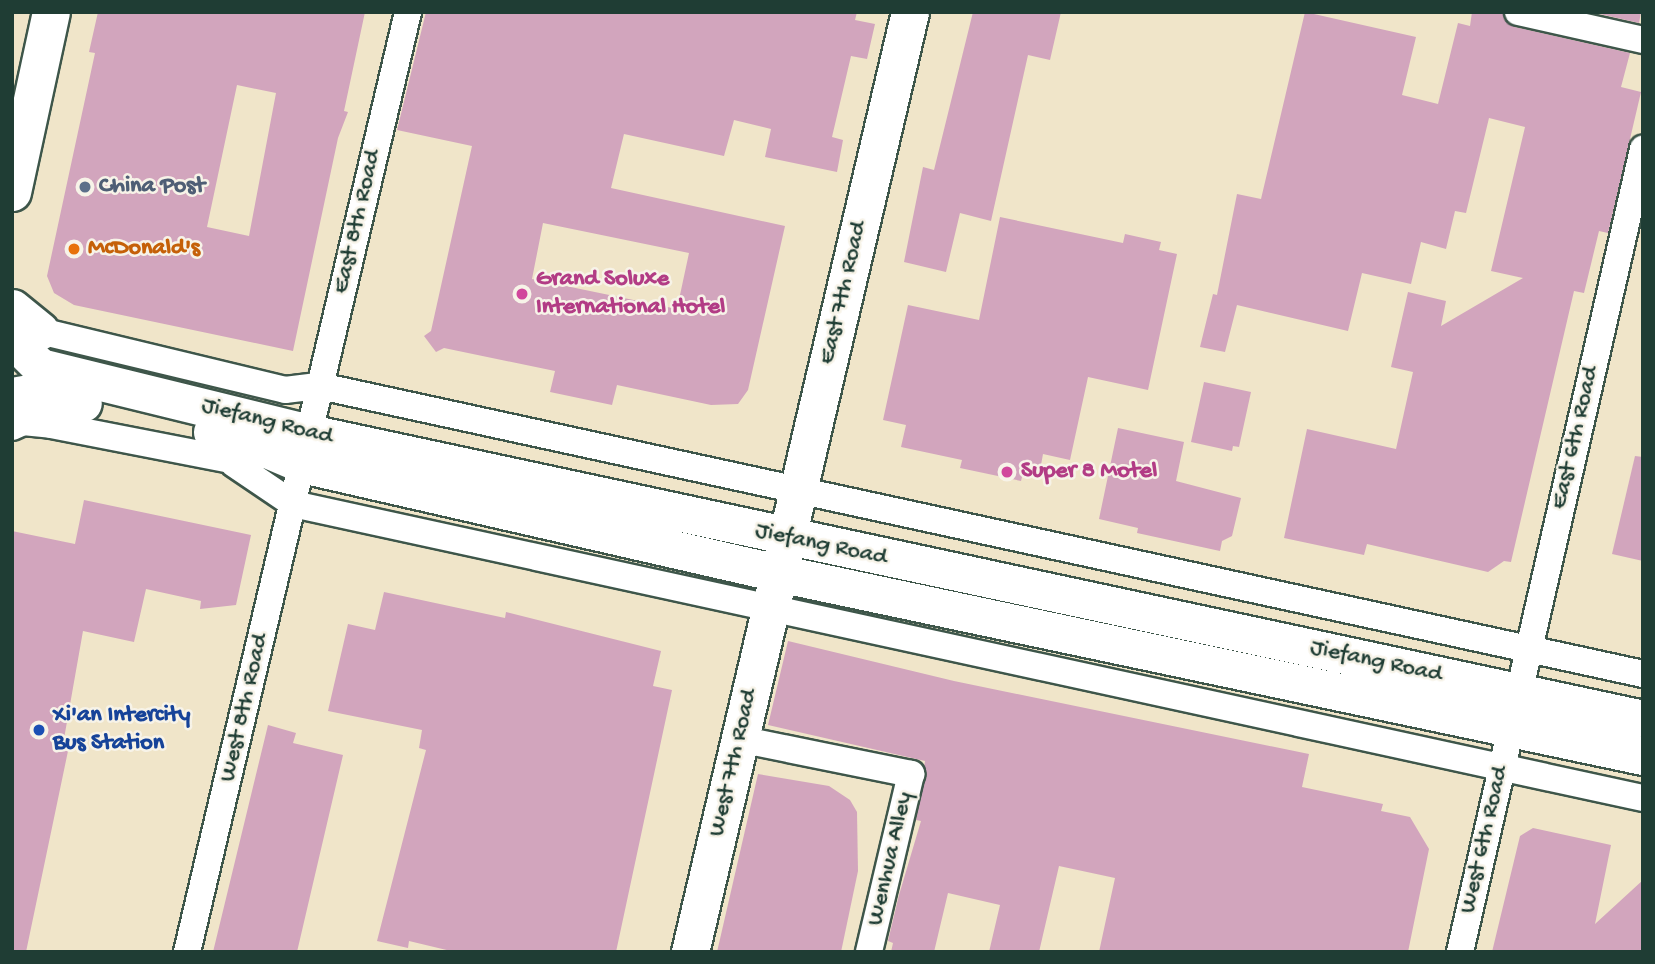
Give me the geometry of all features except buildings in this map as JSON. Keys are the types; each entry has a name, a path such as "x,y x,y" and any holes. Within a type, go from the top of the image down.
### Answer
{"main road":[{"path":"12,192 51,12"},
{"name":"East 7th Road","path":"778,573 910,12"},
{"name":"Jiefang Road","path":"12,308 40,367 306,449 778,573 1643,756"},
{"name":"Jiefang Road","path":"18,410 306,449 786,538 1643,719"},
{"name":"West 7th Road","path":"690,952 778,573"}],"street":[{"name":"East 8th Road","path":"306,449 408,12"},
{"path":"1518,12 1643,40"},
{"name":"East 6th Road","path":"1510,728 1643,149"},
{"path":"26,335 285,390 320,386 796,493 1643,674"},
{"path":"234,464 306,449 285,390"},
{"path":"18,410 234,464 293,504 1643,798"},
{"name":"West 8th Road","path":"187,952 306,449"},
{"name":"West 6th Road","path":"1460,952 1510,728"},
{"name":"Wenhua Alley","path":"739,738 911,774 869,952"}],"place":[{"name":"China Post","path":"85,187"},
{"name":"McDonald's","path":"74,249"},
{"name":"Grand Soluxe International Hotel","path":"522,294"},
{"name":"Super 8 Motel","path":"1007,472"},
{"name":"Xi'an Intercity Bus Station","path":"39,730"}]}
